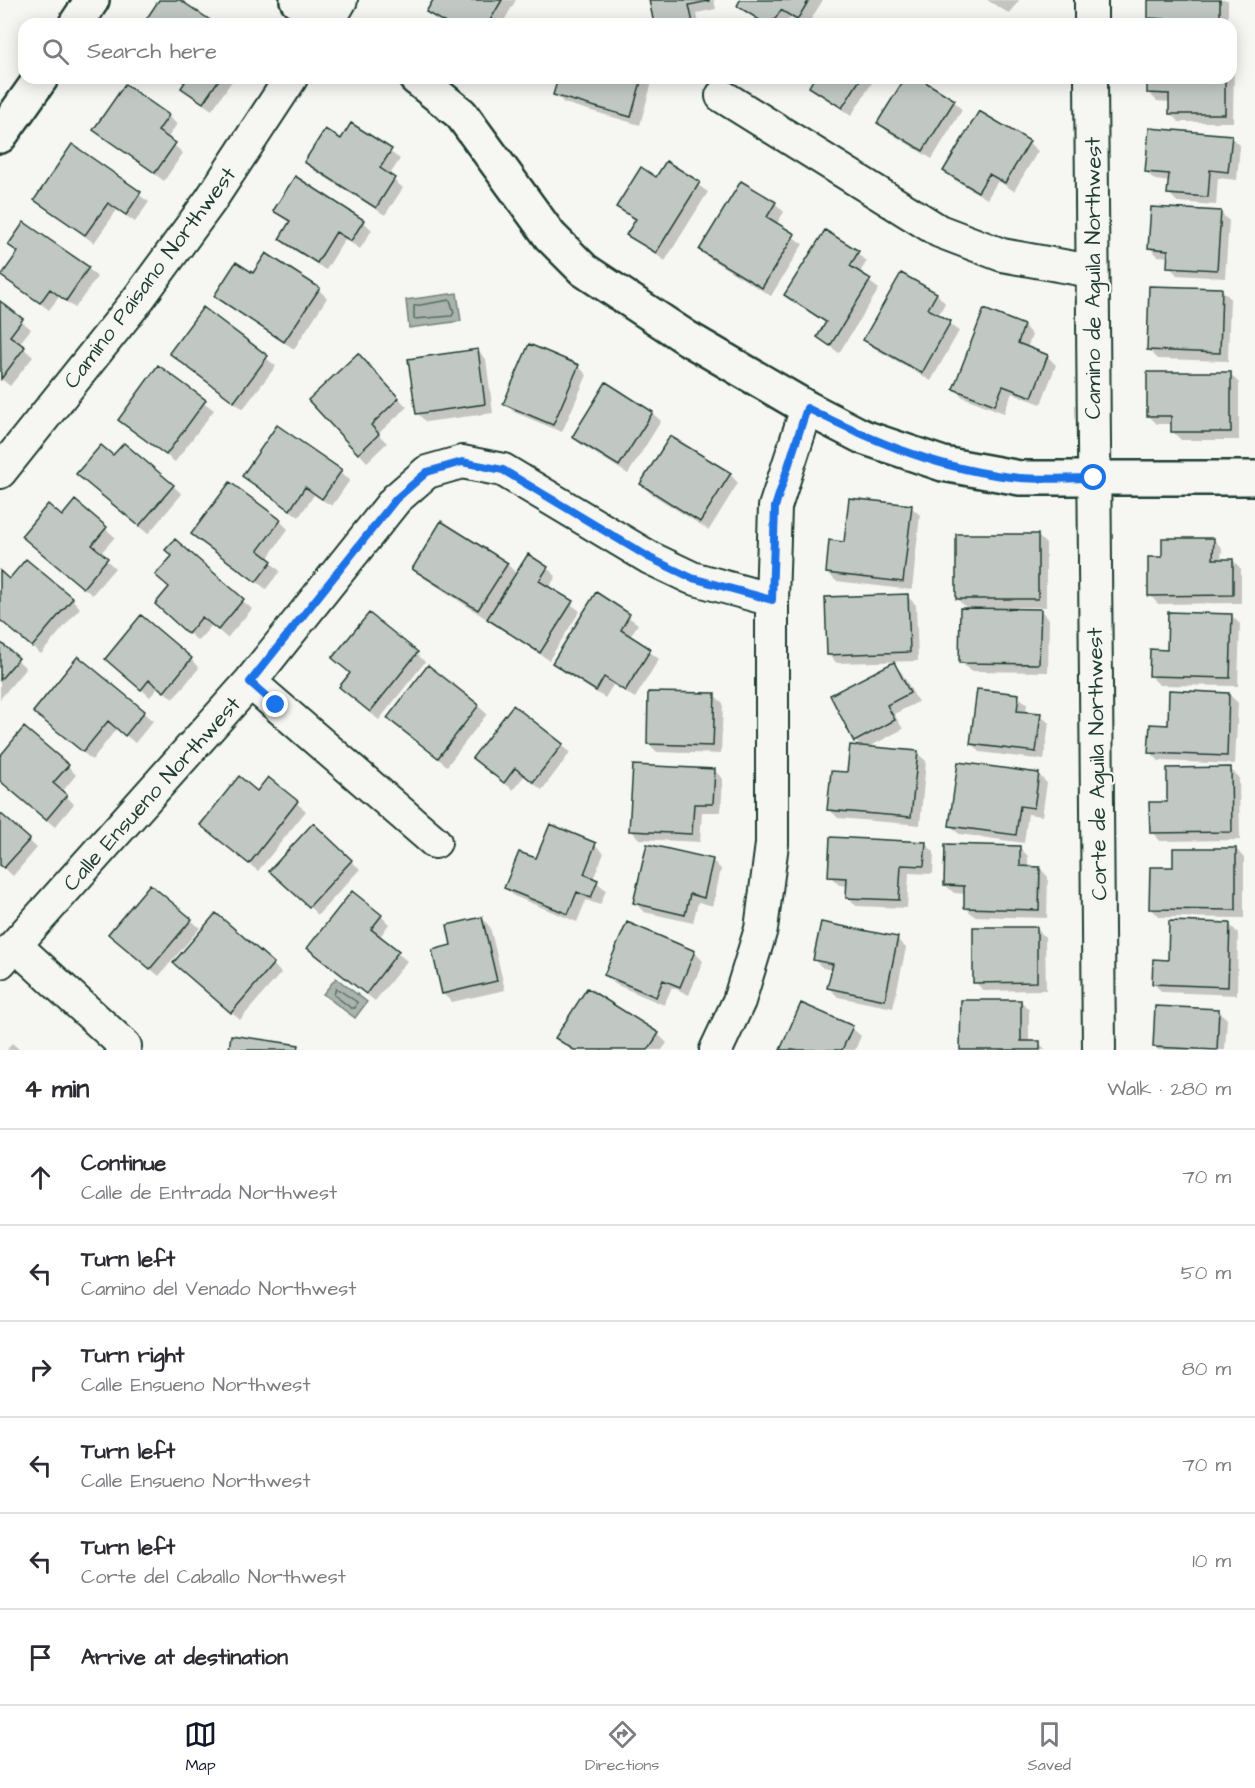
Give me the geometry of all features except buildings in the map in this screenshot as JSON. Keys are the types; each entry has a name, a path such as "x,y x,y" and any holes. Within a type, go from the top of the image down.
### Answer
{"street":[{"path":"80,18 92,0"},
{"path":"297,0 332,17"},
{"path":"1091,0 1091,18"},
{"path":"0,136 37,84"},
{"name":"Camino Paisano Northwest","path":"0,471 136,303 210,201 287,84"},
{"path":"424,84 461,114 550,236 584,270 687,338 807,408 863,437 942,464 1020,478 1255,478"},
{"name":"Camino de Aguila Northwest","path":"1091,84 1094,478"},
{"path":"722,96 939,231 1002,255 1091,271"},
{"path":"716,1050 739,1001 761,929 772,844 772,600 775,507 807,408"},
{"name":"Calle Ensueno Northwest","path":"8,954 250,682 396,499 427,472 462,462 503,470 650,558 692,578 772,600"},
{"name":"Corte de Aguila Northwest","path":"1094,478 1099,1050"},
{"path":"250,682 435,842"},
{"path":"8,954 125,1046"}],"water":[{"path":"457,293 461,321 409,328 406,300"},
{"path":"336,978 367,1002 355,1018 323,994"}],"route":[{"path":"276,705 250,682 396,499 427,472 462,462 503,470 650,558 692,578 772,600 775,507 807,408 863,437 942,464 1020,478 1094,478"}]}
